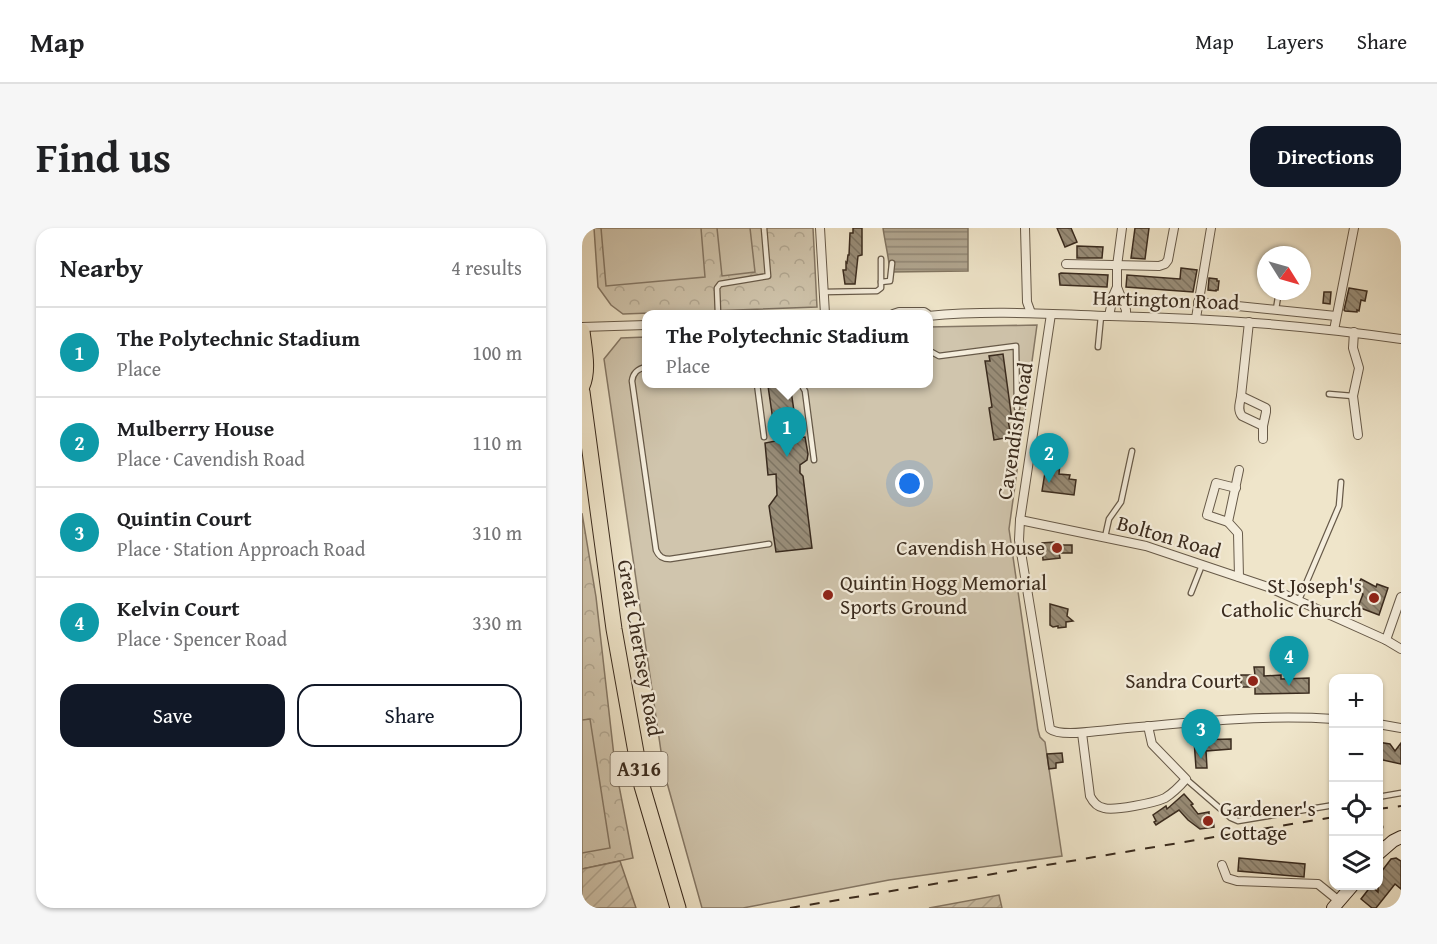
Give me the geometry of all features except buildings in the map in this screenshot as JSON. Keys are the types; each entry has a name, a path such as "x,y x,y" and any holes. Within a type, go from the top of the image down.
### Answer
{"highway":[{"path":"582,329 586,378 582,386"},
{"name":"Great Chertsey Road","path":"582,392 614,628 642,786 678,907"}],"street":[{"path":"820,228 825,310"},
{"path":"1025,228 1027,302 1031,313"},
{"path":"1122,228 1117,287 1126,316"},
{"path":"1066,264 1159,266 1165,264 1168,260 1174,228"},
{"path":"1196,318 1210,228"},
{"path":"1334,330 1354,228"},
{"path":"1105,316 1117,287"},
{"path":"1198,302 1336,316"},
{"name":"Hartington Road","path":"933,315 1031,313 1196,318 1354,332 1401,339"},
{"name":"Cavendish Road","path":"1051,314 1020,520 1019,540 1048,726 1056,732 1082,733"},
{"path":"1249,322 1239,409 1242,416 1263,426"},
{"path":"582,329 642,325"},
{"path":"1354,332 1353,348 1359,368 1353,396 1358,435"},
{"path":"1241,396 1266,408 1263,439"},
{"path":"1228,522 1239,470"},
{"path":"1236,488 1216,483 1207,515 1228,522 1238,533 1239,577"},
{"name":"Bolton Road","path":"1020,520 1146,546 1239,577 1299,600 1401,649"},
{"path":"1386,640 1401,597"},
{"path":"1148,726 1152,744 1186,779 1174,792 1154,802 1101,808 1090,796 1082,733 1148,726 1266,718 1329,719"},
{"path":"1383,725 1401,728"},
{"path":"1222,864 1227,878 1236,881 1318,884 1336,905 1348,890"}],"lane":[{"path":"718,310 717,288 720,284 768,276 764,228"},
{"path":"824,292 877,291 881,288 881,259"},
{"path":"881,282 891,281 892,263"},
{"path":"1276,309 1277,300"},
{"path":"1098,347 1105,316"},
{"path":"933,353 939,356 1016,346 1017,408"},
{"path":"642,368 635,373 632,381 658,555 670,559 769,544"},
{"path":"758,388 764,437"},
{"path":"803,388 814,460"},
{"path":"1329,394 1353,396"},
{"path":"1105,537 1109,519 1121,502 1132,451"},
{"path":"1299,600 1339,506 1341,482"},
{"path":"1191,593 1202,565"},
{"path":"1196,580 1203,583"},
{"path":"1186,779 1231,818 1238,821 1329,805"},
{"path":"1383,796 1401,793"}],"green space":[{"path":"594,228 813,228 817,307 642,310 642,313 623,314 611,305 598,287"},
{"path":"601,228 701,228 705,277 606,286"},
{"path":"717,228 750,228 755,272 722,276"},
{"name":"Quintin Hogg Memorial Sports Ground","path":"1037,325 1009,529 1038,730 1045,742 1062,856 889,880 743,908 702,908 664,772 604,359 621,338 642,337 642,388 933,388 933,327"},
{"path":"582,513 596,597 615,765 633,858 582,869"},
{"path":"590,719 610,848 582,853 582,720"},
{"path":"620,861 636,908 582,908 582,869"},
{"path":"999,895 1002,908 929,908"}],"shaded area":[{"path":"883,228 968,228 968,271 890,272"}],"railway":[{"path":"1383,808 1401,806"},
{"path":"790,908 1329,818"}],"place":[{"name":"The Polytechnic Stadium","path":"787,457"},
{"name":"Mulberry House","path":"1049,483"},
{"name":"Cavendish House","path":"1057,548"},
{"name":"Quintin Hogg Memorial Sports Ground","path":"828,595"},
{"name":"St Joseph's Catholic Church","path":"1374,598"},
{"name":"Sandra Court","path":"1253,681"},
{"name":"Kelvin Court","path":"1289,686"},
{"name":"Quintin Court","path":"1201,759"},
{"name":"Gardener's Cottage","path":"1208,821"}]}
